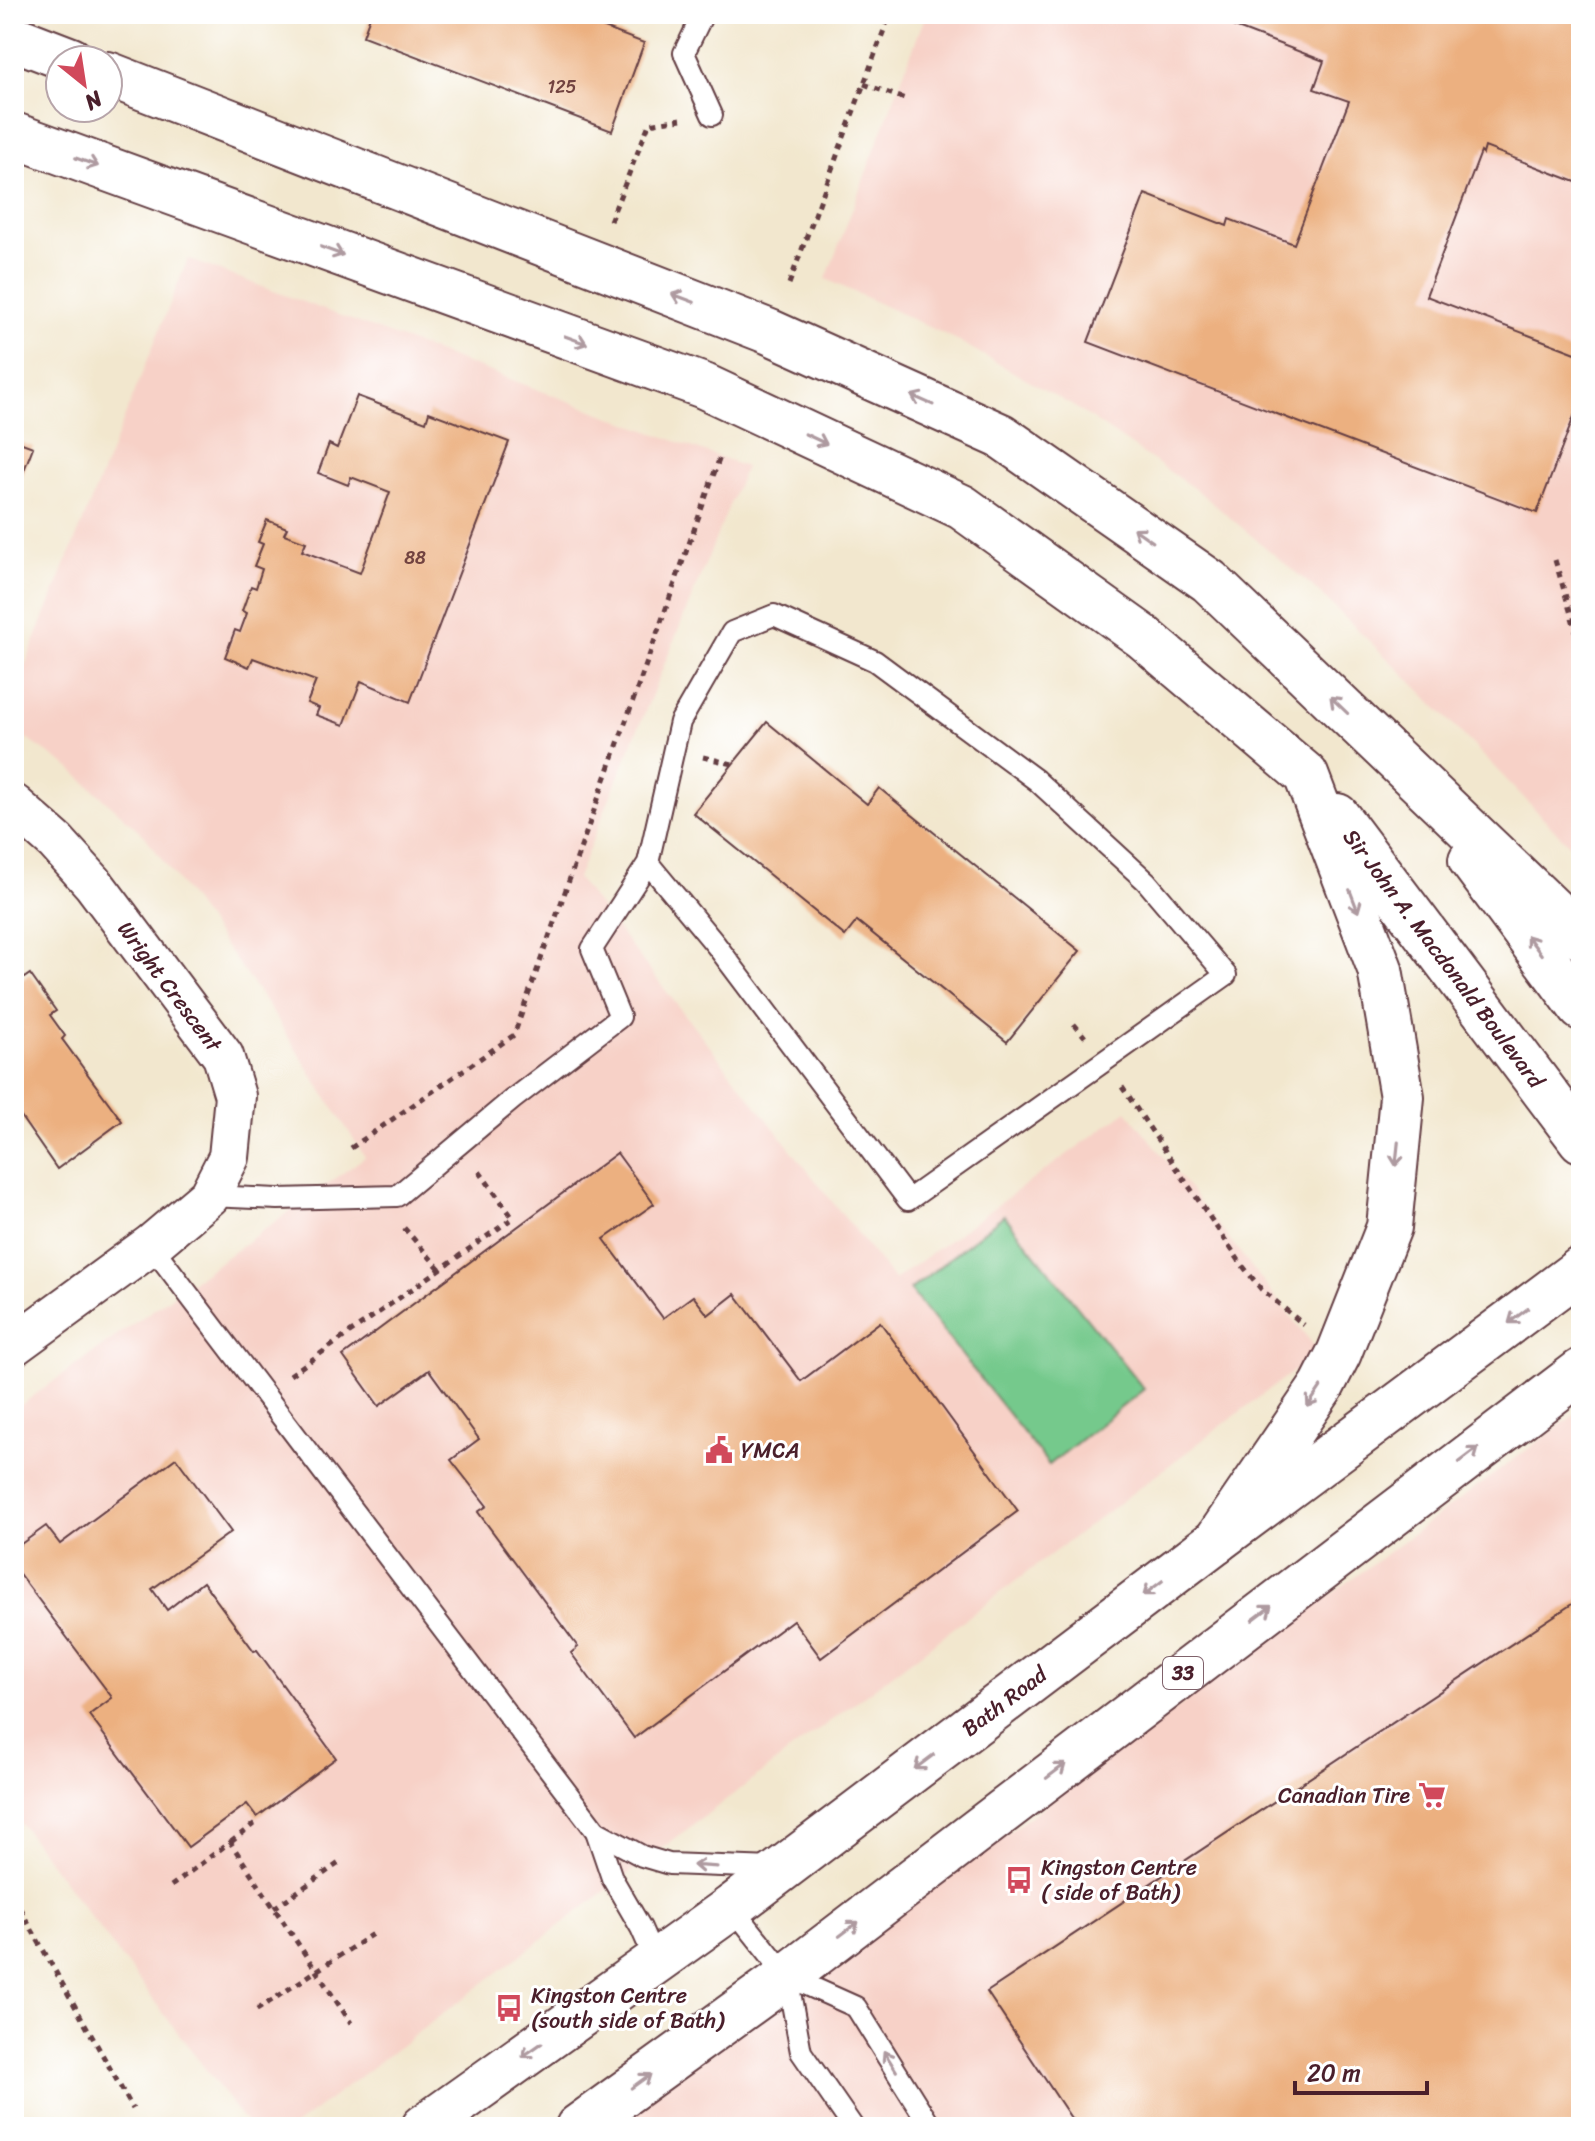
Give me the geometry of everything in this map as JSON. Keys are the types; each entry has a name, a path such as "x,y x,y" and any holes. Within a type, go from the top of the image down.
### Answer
{"main road":[{"path":"14,38 44,50"},
{"path":"124,80 770,332 1001,436 1209,581 1581,937"},
{"name":"Sir John A. Macdonald Boulevard","path":"14,135 704,386 962,507 1142,636 1306,775 1581,1140"},
{"path":"1395,759 1581,1008"},
{"path":"1216,1541 1322,1386 1339,1353 1389,1227 1402,1097 1380,969 1306,775"},
{"name":"Bath Road","path":"424,2127 732,1907 1581,1269"},
{"name":"33","path":"578,2127 787,1976 1581,1371"}],"street":[{"name":"Wright Crescent","path":"14,805 56,842 93,883 223,1056 235,1096 229,1157 209,1196 151,1245 14,1345"}],"lane":[{"path":"703,14 684,53 712,115"},
{"path":"209,1196 278,1199 397,1196 620,1017 592,949 648,863 680,722 732,632 774,615 875,661 1036,780 1146,881 1226,975 908,1200 716,945 648,863"},
{"path":"151,1245 596,1831 612,1878 635,1916 656,1962"},
{"path":"596,1831 642,1856 669,1864 783,1868"},
{"path":"732,1907 787,1976 856,2007 931,2127"},
{"path":"787,1976 801,2052 853,2127"}],"path":[{"path":"789,284 890,14"},
{"path":"864,84 905,99"},
{"path":"610,222 649,124 712,115"},
{"path":"351,1148 514,1035 721,454"},
{"path":"1555,560 1581,648"},
{"path":"1074,1024 1104,1061 1242,1265 1261,1289 1311,1331"},
{"path":"264,1393 513,1218 459,1144"},
{"path":"377,1197 440,1269"},
{"path":"171,1886 255,1823"},
{"path":"230,1842 351,2023"},
{"path":"274,1908 339,1863"},
{"path":"14,1898 133,2109"},
{"path":"257,2010 377,1931"}],"shaded area":[{"path":"926,14 1581,14 1581,857 1416,686 1312,586 1198,491 1073,406 955,339 826,279"},
{"path":"188,259 745,467 577,878 894,1280 1127,1111 1319,1352 293,2127 249,2127 14,1815 14,1410 365,1157 265,1001 145,836 70,768 14,730 14,693"},
{"path":"1581,1410 1581,2127 609,2127"}],"green space":[{"path":"1004,1215 1144,1389 1049,1465 910,1290"}],"building":[{"path":"371,14 568,14 644,43 612,131 363,36"},
{"path":"1201,14 1581,14 1581,184 1485,147 1426,296 1581,355 1581,398 1537,513 1088,342 1145,194 1227,226 1229,219 1294,244 1349,101 1314,89 1324,61"},
{"path":"357,396 426,422 429,412 509,442 410,702 361,681 344,725 316,715 319,708 307,703 316,681 253,658 249,667 225,657 235,630 240,632 247,613 242,611 251,586 256,588 262,569 254,566 263,544 258,542 267,520 287,528 284,534 306,542 302,551 360,573 390,492 351,477 348,485 318,473 329,444 337,448"},
{"path":"14,440 33,447 14,496"},
{"path":"767,722 867,804 879,788 1080,951 1007,1042 857,921 845,936 693,813"},
{"path":"30,974 56,1011 50,1015 65,1036 62,1039 122,1121 57,1169 14,1107 14,985"},
{"name":"YMCA","path":"617,1153 654,1204 604,1239 663,1318 693,1296 708,1315 735,1294 801,1381 880,1322 1018,1511 821,1658 793,1620 634,1738 571,1653 578,1647 478,1512 487,1506 451,1460 479,1439 429,1370 379,1406 343,1356"},
{"path":"176,1458 231,1532 152,1589 167,1610 203,1582 336,1758 257,1817 247,1804 188,1847 89,1715 111,1696 14,1567 14,1549 46,1526 60,1544"},
{"name":"Canadian Tire","path":"1581,1598 1581,2127 1077,2127 987,1992"}],"place":[{"name":"YMCA","path":"719,1450"},
{"name":"Canadian Tire","path":"1432,1795"},
{"name":"Kingston Centre ( side of Bath)","path":"1019,1880"},
{"name":"Kingston Centre (south side of Bath)","path":"509,2008"}]}
